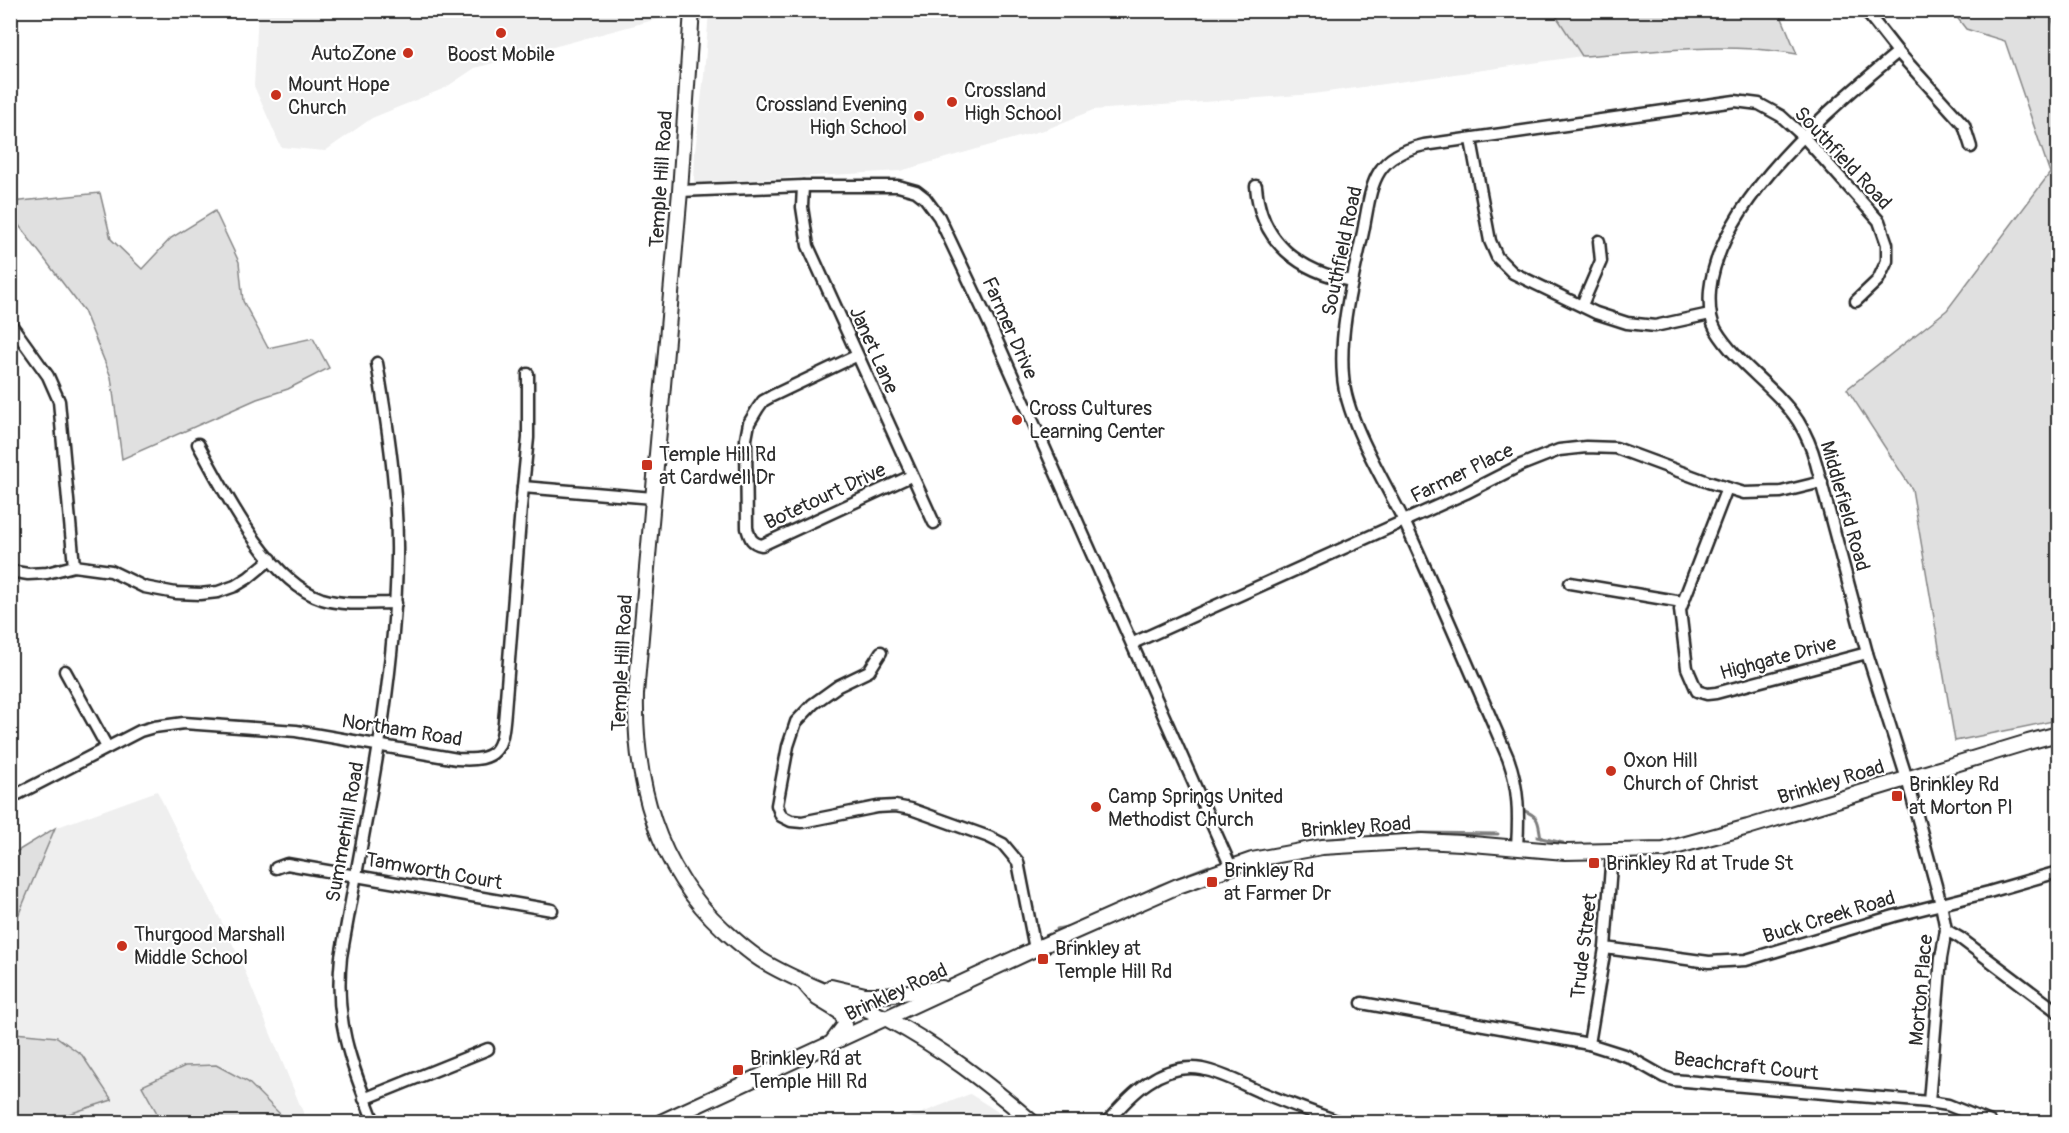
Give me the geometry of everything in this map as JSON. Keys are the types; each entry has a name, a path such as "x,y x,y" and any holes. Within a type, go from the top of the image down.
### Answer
{"main road":[{"name":"Temple Hill Road","path":"692,10 680,191 636,722 640,768 649,807 658,834 671,860 706,912 740,945 757,957 802,981 888,1019 930,1042 960,1063 1032,1122"},
{"name":"Brinkley Road","path":"661,1122 888,1019 1035,949 1178,886 1231,867 1286,853 1358,844 1422,841 1565,852 1664,850 2058,734"},
{"path":"802,981 865,995 911,993 959,985"},
{"path":"802,981 817,998 840,1012 844,1019 845,1025 831,1043"}],"street":[{"path":"1865,10 1898,52 1964,125 1971,147"},
{"path":"1471,140 1490,241 1497,257 1513,273 1608,318 1646,326 1667,324 1710,314 1713,271 1723,247 1747,204 1767,175 1803,136 1898,52"},
{"name":"Southfield Road","path":"1517,848 1519,805 1515,776 1404,521 1357,424 1345,390 1343,340 1352,281 1370,195 1378,173 1396,154 1412,148 1740,100 1759,104 1773,111 1803,136 1883,228 1887,244 1887,261 1878,280 1856,301"},
{"name":"Farmer Drive","path":"680,191 803,186 898,186 916,191 925,198 947,233 990,325 1231,867"},
{"name":"Janet Lane","path":"803,186 802,207 808,246 856,356 934,523"},
{"path":"1256,186 1257,205 1261,215 1284,249 1308,268 1331,277 1352,281"},
{"path":"1582,306 1601,261 1599,241"},
{"name":"Middlefield Road","path":"1710,314 1715,327 1728,346 1797,420 1813,451 1867,653 1906,779"},
{"path":"10,323 48,376 59,401 74,566"},
{"name":"Botetourt Drive","path":"856,356 763,401 749,423 746,439 747,528 752,542 762,545 911,476"},
{"name":"Summerhill Road","path":"374,1122 351,1065 343,1034 338,994 341,957 379,744 391,661 396,603 397,555 391,451 377,363"},
{"name":"Northam Road","path":"10,798 140,730 184,723 296,731 449,758 474,760 487,757 500,743 506,711 529,420 528,374"},
{"path":"198,444 237,514 271,559 297,585 321,598 338,602 396,603"},
{"name":"Farmer Place","path":"1133,643 1404,521 1530,461 1573,447 1616,448 1744,493 1791,491 1822,482"},
{"path":"523,487 653,498"},
{"name":"Highgate Drive","path":"1727,488 1682,602 1680,619 1687,668 1695,688 1704,693 1740,687 1867,653"},
{"path":"10,572 38,574 74,566 111,571 151,589 200,594 218,592 235,586 271,559"},
{"path":"1570,584 1682,602"},
{"path":"881,652 869,671 838,686 813,704 796,722 788,746 777,805 781,816 790,821 802,822 877,807 895,806 911,809 1003,844 1018,862 1035,949"},
{"path":"65,671 107,747"},
{"name":"Morton Place","path":"1906,779 1941,904 1946,930 1941,958 1929,1102"},
{"name":"Trude Street","path":"1589,1044 1605,948 1612,852"},
{"name":"Tamworth Court","path":"276,868 287,864 552,910"},
{"name":"Buck Creek Road","path":"1605,948 1694,961 1734,961 1766,955 1860,926 2058,872"},
{"path":"1946,930 1960,938 2058,1012"},
{"name":"Beachcraft Court","path":"1362,1003 1589,1044 1627,1056 1672,1080 1929,1102 1948,1105 1990,1122"},
{"path":"364,1099 488,1049"},
{"path":"1107,1122 1126,1099 1151,1081 1164,1074 1197,1069 1226,1077 1340,1122"}],"shaded area":[{"path":"676,10 676,14 475,68 445,88 372,118 325,151 281,147 254,86 258,11"},
{"name":"Crossland High School","path":"709,11 1553,11 1582,56 1313,94 1093,110 1047,129 900,171 694,183"},
{"path":"1553,11 1779,11 1797,54 1770,50 1717,48 1582,56"},
{"path":"1952,11 2050,11 2058,39 2058,720 1955,741 1912,489 1847,389 1947,310 2050,173 2005,41 1966,29"},
{"path":"100,193 111,239 142,269 171,238 215,211 239,262 243,301 268,348 313,338 329,368 288,389 257,399 122,459 111,377 84,311 11,215 11,202"},
{"name":"Thurgood Marshall Middle School","path":"157,791 239,957 307,1122 11,1122 10,935 55,828"},
{"path":"55,828 15,923 11,935 11,855"},
{"path":"10,1034 57,1037 82,1055 112,1100 44,1122 11,1122"},
{"path":"216,1065 248,1082 281,1115 269,1122 162,1122 142,1086 185,1066"},
{"path":"970,1094 1014,1122 899,1122"}],"waterway":[{"path":"1525,811 1536,818 1541,838"},
{"path":"1372,834 1406,833"},
{"path":"1418,833 1498,834"},
{"path":"1321,840 1352,837"},
{"path":"1537,837 1563,843"},
{"path":"1262,852 1310,842"},
{"path":"1057,929 1071,926 1158,886 1209,866"}],"place":[{"name":"Boost Mobile","path":"501,33"},
{"name":"AutoZone","path":"408,53"},
{"name":"Mount Hope Church","path":"276,95"},
{"name":"Crossland High School","path":"952,102"},
{"name":"Crossland Evening High School","path":"919,116"},
{"name":"Cross Cultures Learning Center","path":"1017,420"},
{"name":"Temple Hill Rd at Cardwell Dr","path":"647,465"},
{"name":"Oxon Hill Church of Christ","path":"1611,771"},
{"name":"Brinkley Rd at Morton Pl","path":"1897,796"},
{"name":"Camp Springs United Methodist Church","path":"1096,807"},
{"name":"Brinkley Rd at Trude St","path":"1594,863"},
{"name":"Brinkley Rd at Farmer Dr","path":"1212,882"},
{"name":"Thurgood Marshall Middle School","path":"122,946"},
{"name":"Brinkley at Temple Hill Rd","path":"1043,959"},
{"name":"Brinkley Rd at Temple Hill Rd","path":"738,1070"}]}
